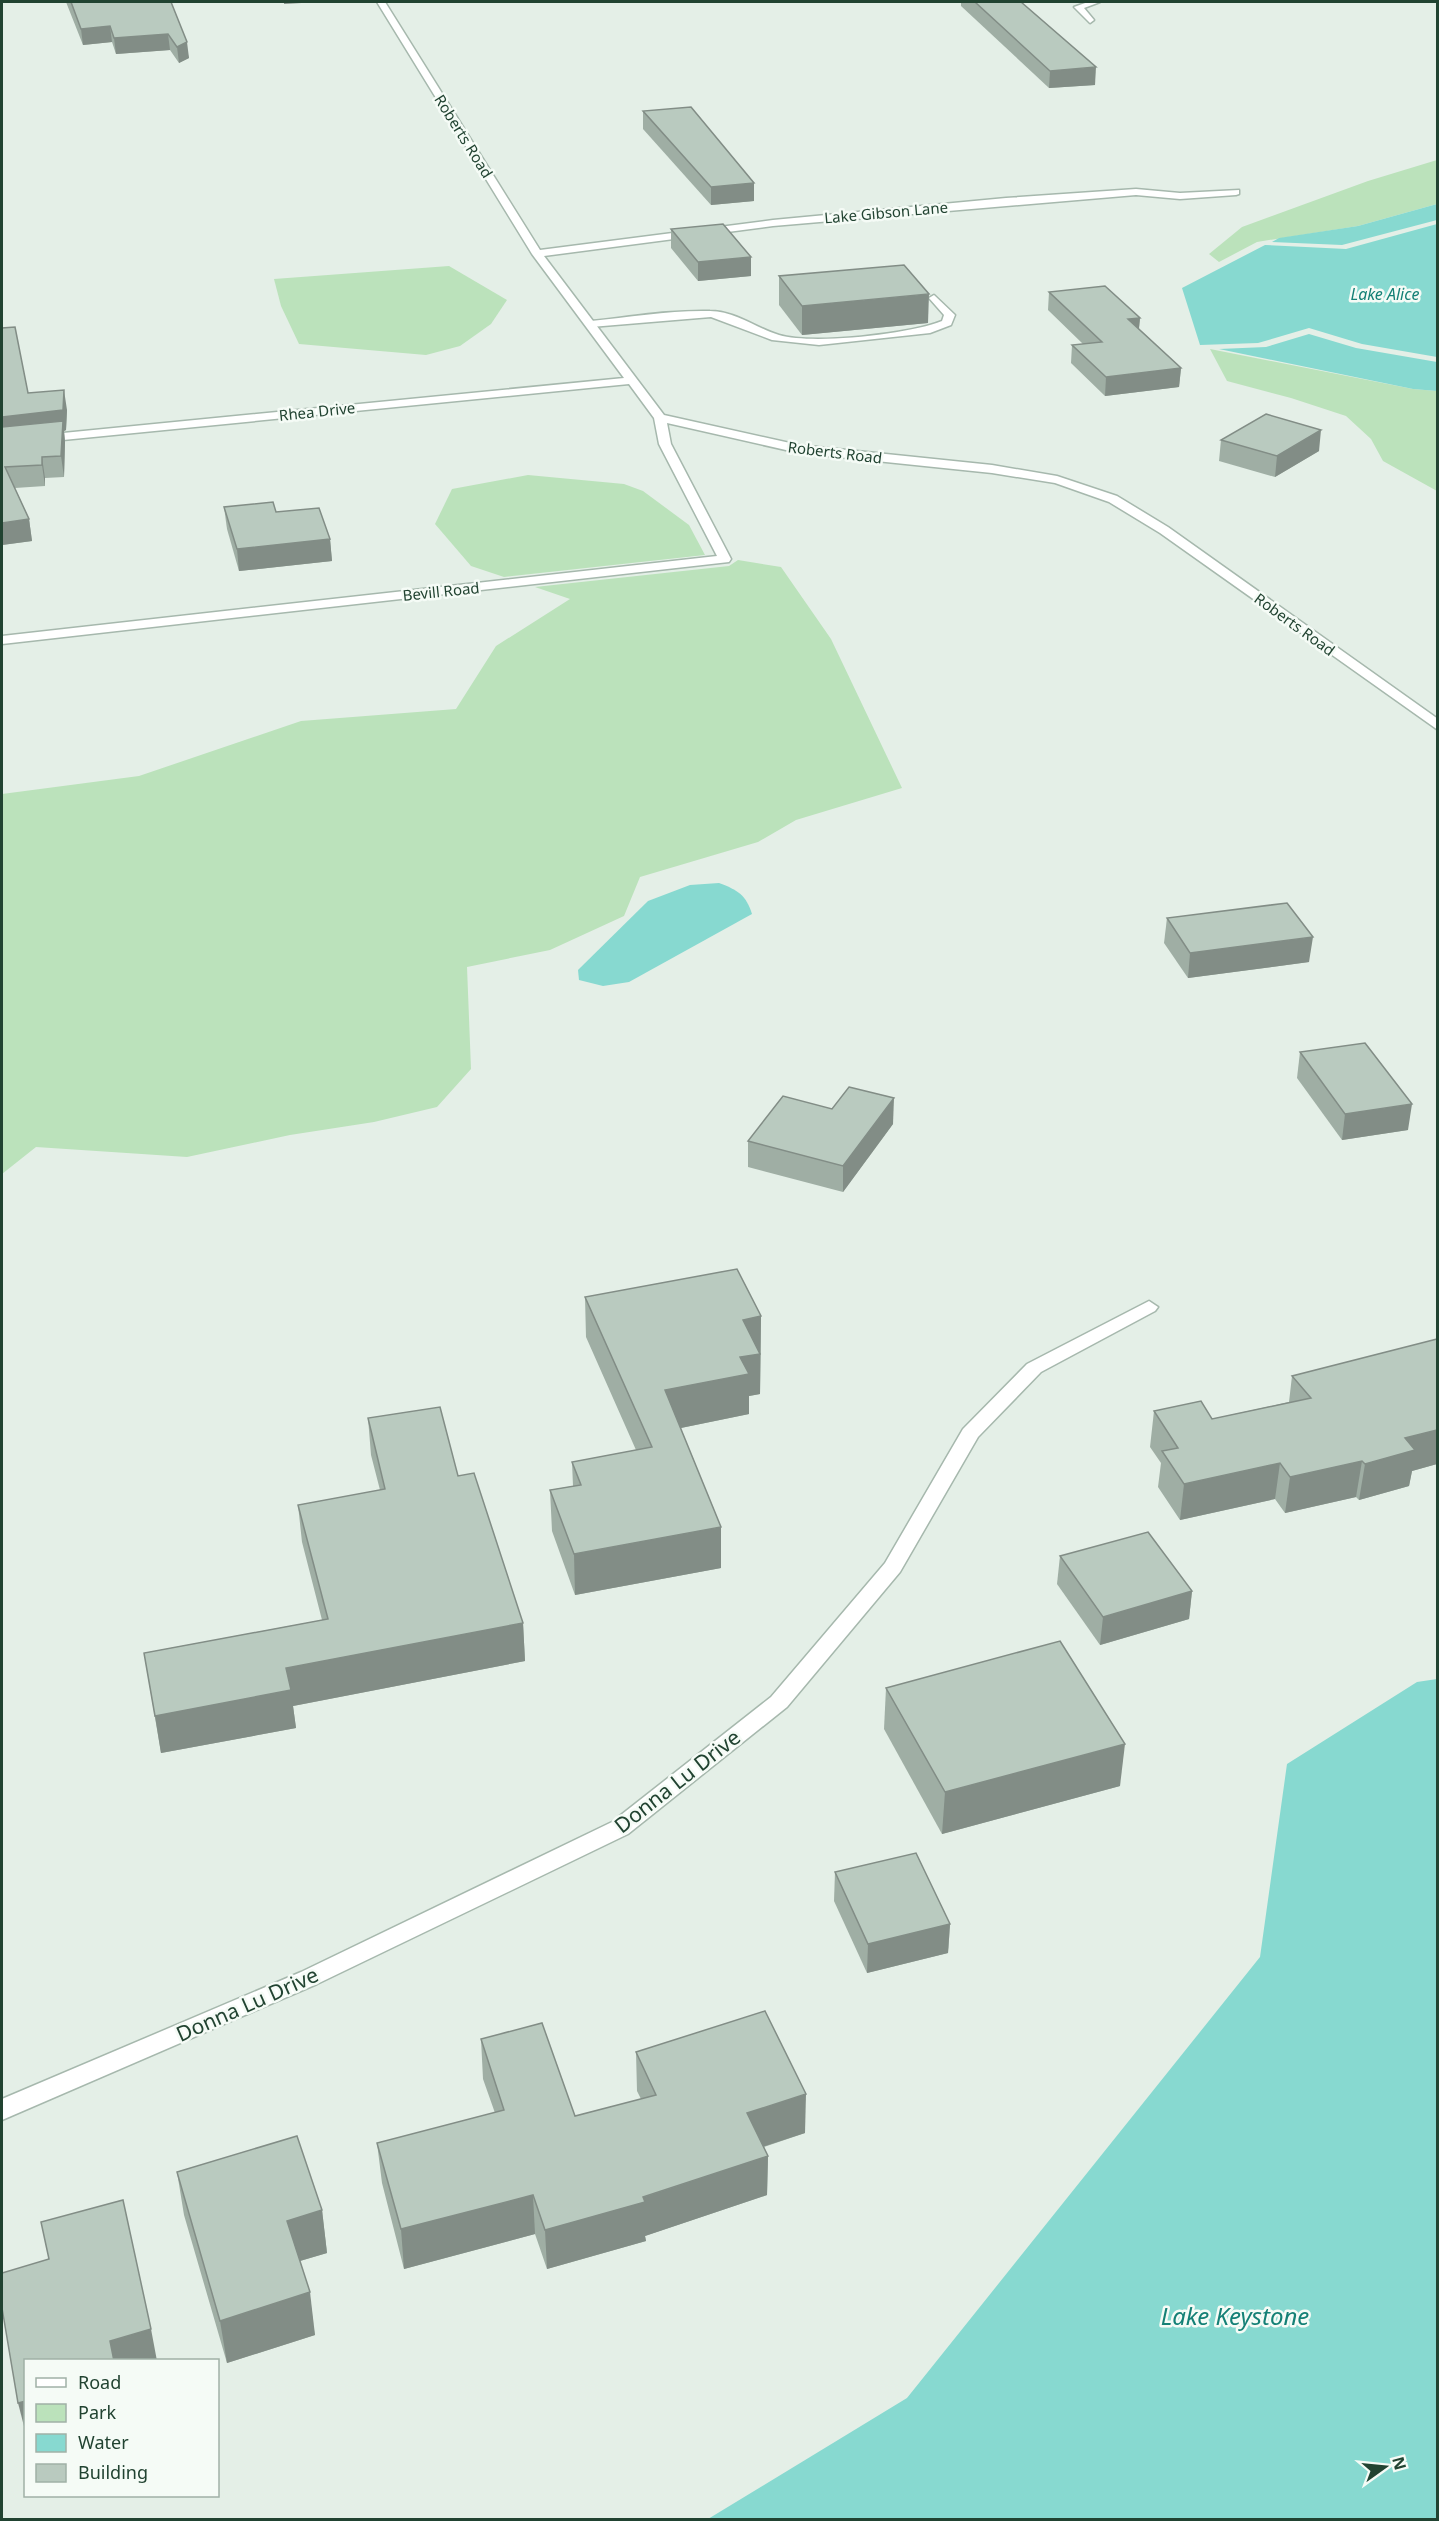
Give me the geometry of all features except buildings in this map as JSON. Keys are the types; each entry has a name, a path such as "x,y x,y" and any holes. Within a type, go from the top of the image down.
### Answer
{"street":[{"name":"Roberts Road","path":"381,2 537,254 660,418 799,450 992,469 1057,480 1113,499 1164,530 1437,726"},
{"path":"1090,20 1078,7 1096,2"},
{"name":"Lake Gibson Lane","path":"537,254 772,223 1005,201 1136,192 1180,196 1236,192"},
{"path":"591,324 711,314 730,317 782,339 820,341 930,330 940,327 947,323 950,315 934,298"},
{"name":"Rhea Drive","path":"2,443 633,380"},
{"name":"Bevill Road","path":"2,640 725,559 665,444 660,418"},
{"name":"Donna Lu Drive","path":"2,2110 309,1978 620,1828 779,1702 893,1567 970,1433 1034,1368 1149,1307"}],"green space":[{"path":"1437,160 1437,204 1358,226 1257,242 1219,262 1209,254 1242,227 1368,181"},
{"path":"449,266 507,300 491,324 460,346 426,355 299,344 281,306 274,279"},
{"path":"1210,349 1413,389 1437,391 1437,491 1383,461 1371,439 1346,416 1227,381"},
{"path":"528,475 624,484 643,491 689,525 705,555 504,577 471,566 435,524 452,489"},
{"path":"738,560 781,567 831,639 902,788 796,820 758,842 640,877 624,916 550,950 467,967 471,1069 437,1107 374,1122 290,1135 187,1157 36,1147 2,1174 2,794 139,776 301,721 456,709 496,646 570,599 535,587 729,566"}],"water":[{"path":"1437,204 1437,220 1342,245 1272,242 1279,238 1358,226"},
{"name":"Lake Alice","path":"1437,224 1437,357 1362,344 1309,328 1258,343 1200,345 1182,288 1265,245 1346,249"},
{"path":"1309,334 1356,348 1437,362 1437,391 1413,389 1219,349 1266,347"},
{"path":"719,883 740,894 747,902 752,914 629,982 603,986 579,980 578,970 648,901 690,885"},
{"name":"Lake Keystone","path":"1437,1679 1437,2519 708,2519 907,2398 1260,1957 1287,1764 1417,1682"}]}
